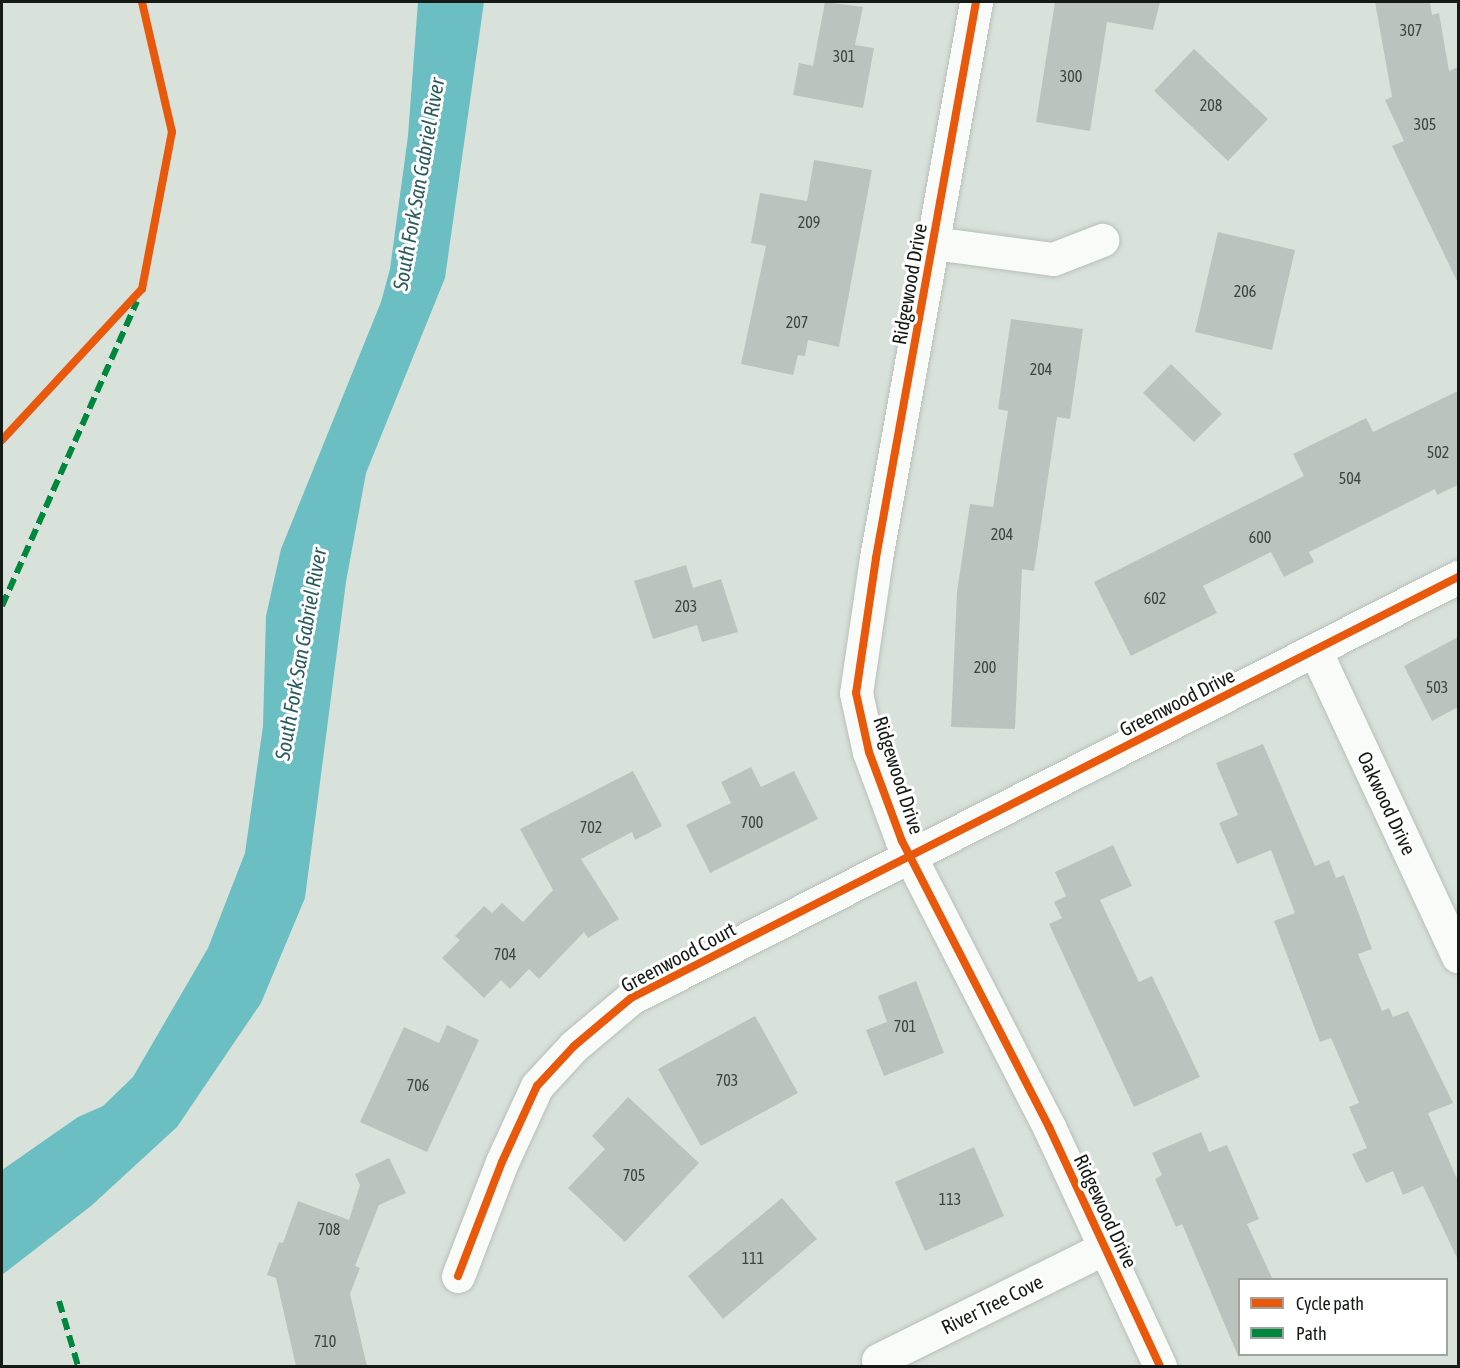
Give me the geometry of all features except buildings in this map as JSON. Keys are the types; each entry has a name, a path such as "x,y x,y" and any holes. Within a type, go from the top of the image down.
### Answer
{"street":[{"name":"Ridgewood Drive","path":"976,2 876,558 856,693 869,752 909,855 986,1000 1160,1366"},
{"path":"933,243 1053,259 1102,240"},
{"name":"Greenwood Drive","path":"909,855 1458,577"},
{"name":"Oakwood Drive","path":"1315,650 1458,956"},
{"name":"Greenwood Court","path":"458,1276 502,1162 537,1086 574,1046 631,998 909,855"},
{"name":"River Tree Cove","path":"878,1360 1105,1248"}],"water":[{"name":"South Fork San Gabriel River","path":"418,2 484,2 445,278 366,473 346,582 305,898 261,1003 177,1127 91,1206 2,1275 2,1170 78,1117 103,1106 133,1077 208,948 245,853 263,726 266,616 281,549 381,302 390,269 408,136"}],"marked path":[{"path":"2,606 137,302"},
{"path":"59,1301 78,1366"}],"cycle path":[{"path":"2,440 142,289 172,132 142,2"},
{"path":"976,2 876,558 856,693 869,752 902,841 1049,1127 1160,1366"},
{"path":"458,1276 502,1162 537,1086 574,1046 631,998 1458,577"}]}
